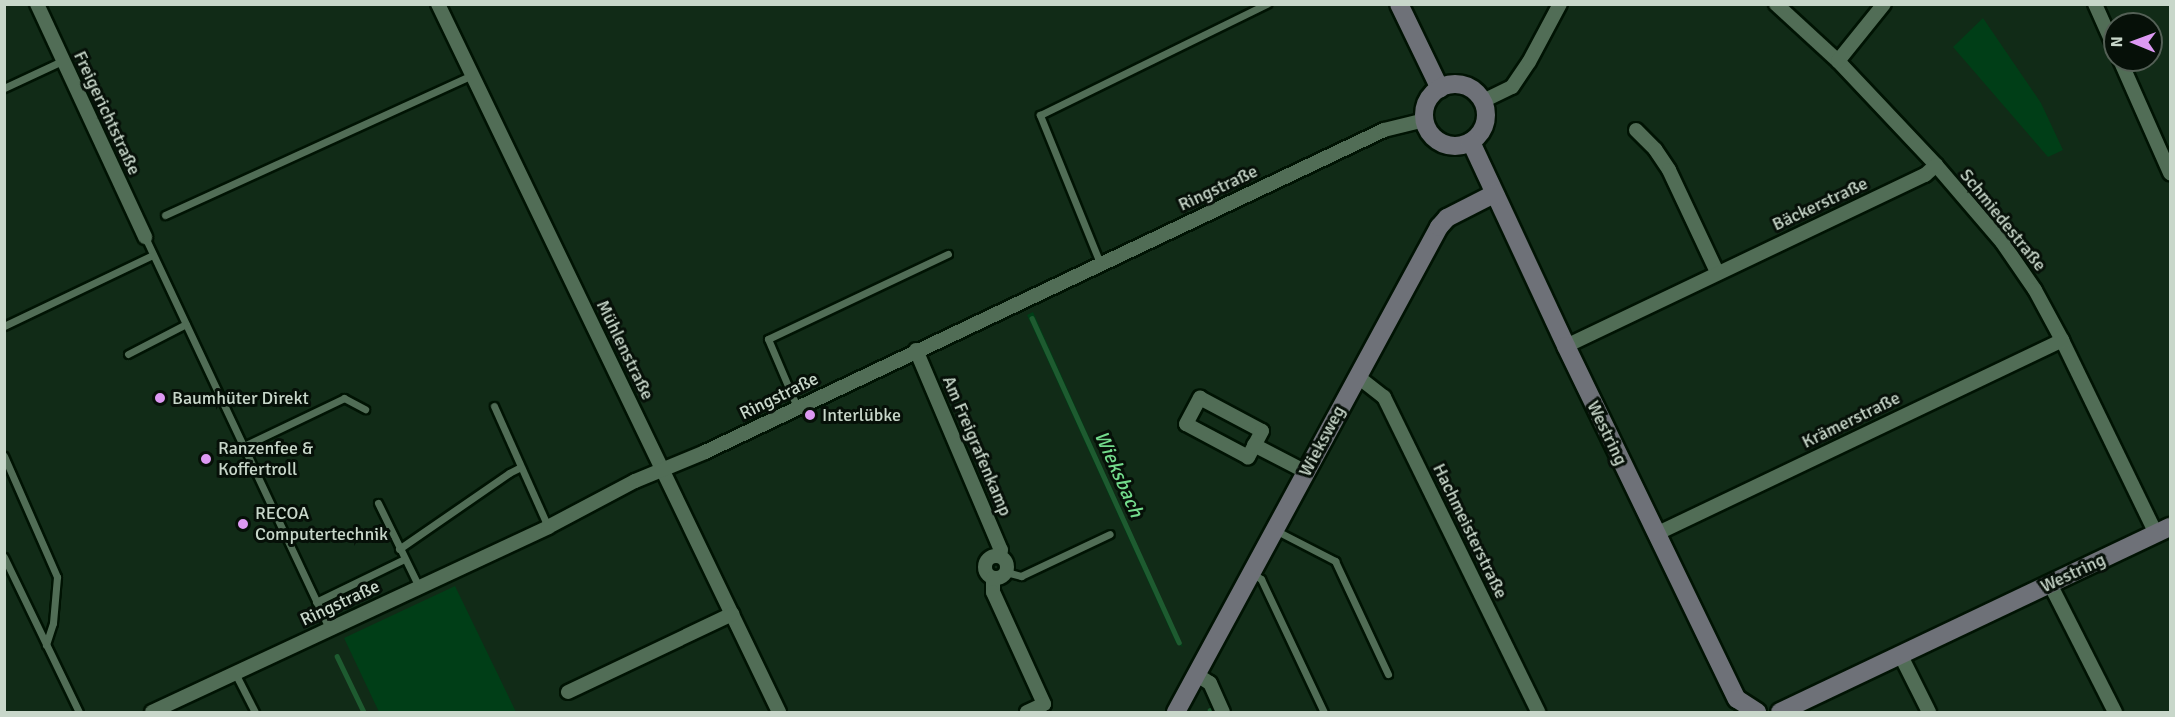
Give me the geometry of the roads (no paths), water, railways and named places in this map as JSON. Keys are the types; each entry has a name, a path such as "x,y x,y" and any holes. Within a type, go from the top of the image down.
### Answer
{"main road":[{"path":"1399,4 1440,88"},
{"path":"1452,85 1465,86 1476,92 1483,101 1486,113 1485,124 1471,142 1460,146 1448,146 1437,140 1429,131 1425,120 1425,108 1440,88 1452,85"},
{"name":"Westring","path":"1471,142 1566,346 1737,699 1757,712"},
{"name":"Wieksweg","path":"1176,712 1356,376 1439,227 1447,218 1494,194"},
{"name":"Westring","path":"1780,712 2163,530"}],"street":[{"name":"Freigerichtstraße","path":"37,4 145,237"},
{"name":"Mühlenstraße","path":"438,4 779,712"},
{"path":"1483,101 1512,87 1529,62 1560,4"},
{"name":"Schmiedestraße","path":"1776,4 1838,61 1936,165 2002,242 2035,290 2163,530"},
{"path":"1838,61 1884,4"},
{"path":"2095,4 2103,22"},
{"path":"2125,72 2170,173"},
{"name":"Ringstraße","path":"152,712 548,527 661,468 705,452 1384,130 1425,120"},
{"path":"1636,130 1655,149 1669,170 1717,272"},
{"name":"Bäckerstraße","path":"1566,346 1717,272 1925,175 1936,165"},
{"name":"Krämerstraße","path":"1656,534 2062,340"},
{"name":"Am Freigrafenkamp","path":"916,350 1001,550 999,556 1006,562 1006,572"},
{"name":"Hachmeisterstraße","path":"1356,376 1384,397 1538,712"},
{"path":"1200,398 1262,431 1254,445 1248,457 1186,424 1200,398"},
{"path":"1254,445 1306,472"},
{"path":"999,556 994,556 986,562 985,572 993,578 1003,576 1006,572"},
{"path":"993,578 993,592 1044,704 1027,712"},
{"path":"2050,584 2115,712"},
{"path":"568,692 732,614"},
{"path":"1901,656 1929,712"},
{"path":"1197,675 1210,683 1223,712"}],"lane":[{"path":"1100,263 1040,115 1266,4"},
{"path":"4,88 62,60"},
{"path":"165,214 472,75"},
{"path":"145,237 329,628"},
{"path":"797,407 768,339 948,254"},
{"path":"4,326 153,255"},
{"path":"128,354 186,324"},
{"path":"244,446 344,398 365,409"},
{"path":"494,406 548,527"},
{"path":"4,456 57,577 53,623 46,645"},
{"path":"399,549 521,467"},
{"path":"378,503 419,586"},
{"path":"1275,530 1335,561 1388,674"},
{"path":"1006,572 1022,576 1110,534"},
{"path":"4,557 79,712"},
{"path":"316,602 404,559"},
{"path":"1252,573 1260,579 1324,712"},
{"path":"235,673 255,712"}],"waterway":[{"name":"Wieksbach","path":"1032,318 1179,642"},
{"path":"337,656 364,712"}],"place":[{"name":"Baumhüter Direkt","path":"160,398"},
{"name":"Interlübke","path":"810,415"},
{"name":"Ranzenfee & Koffertroll","path":"206,459"},
{"name":"RECOA Computertechnik","path":"243,524"}]}
